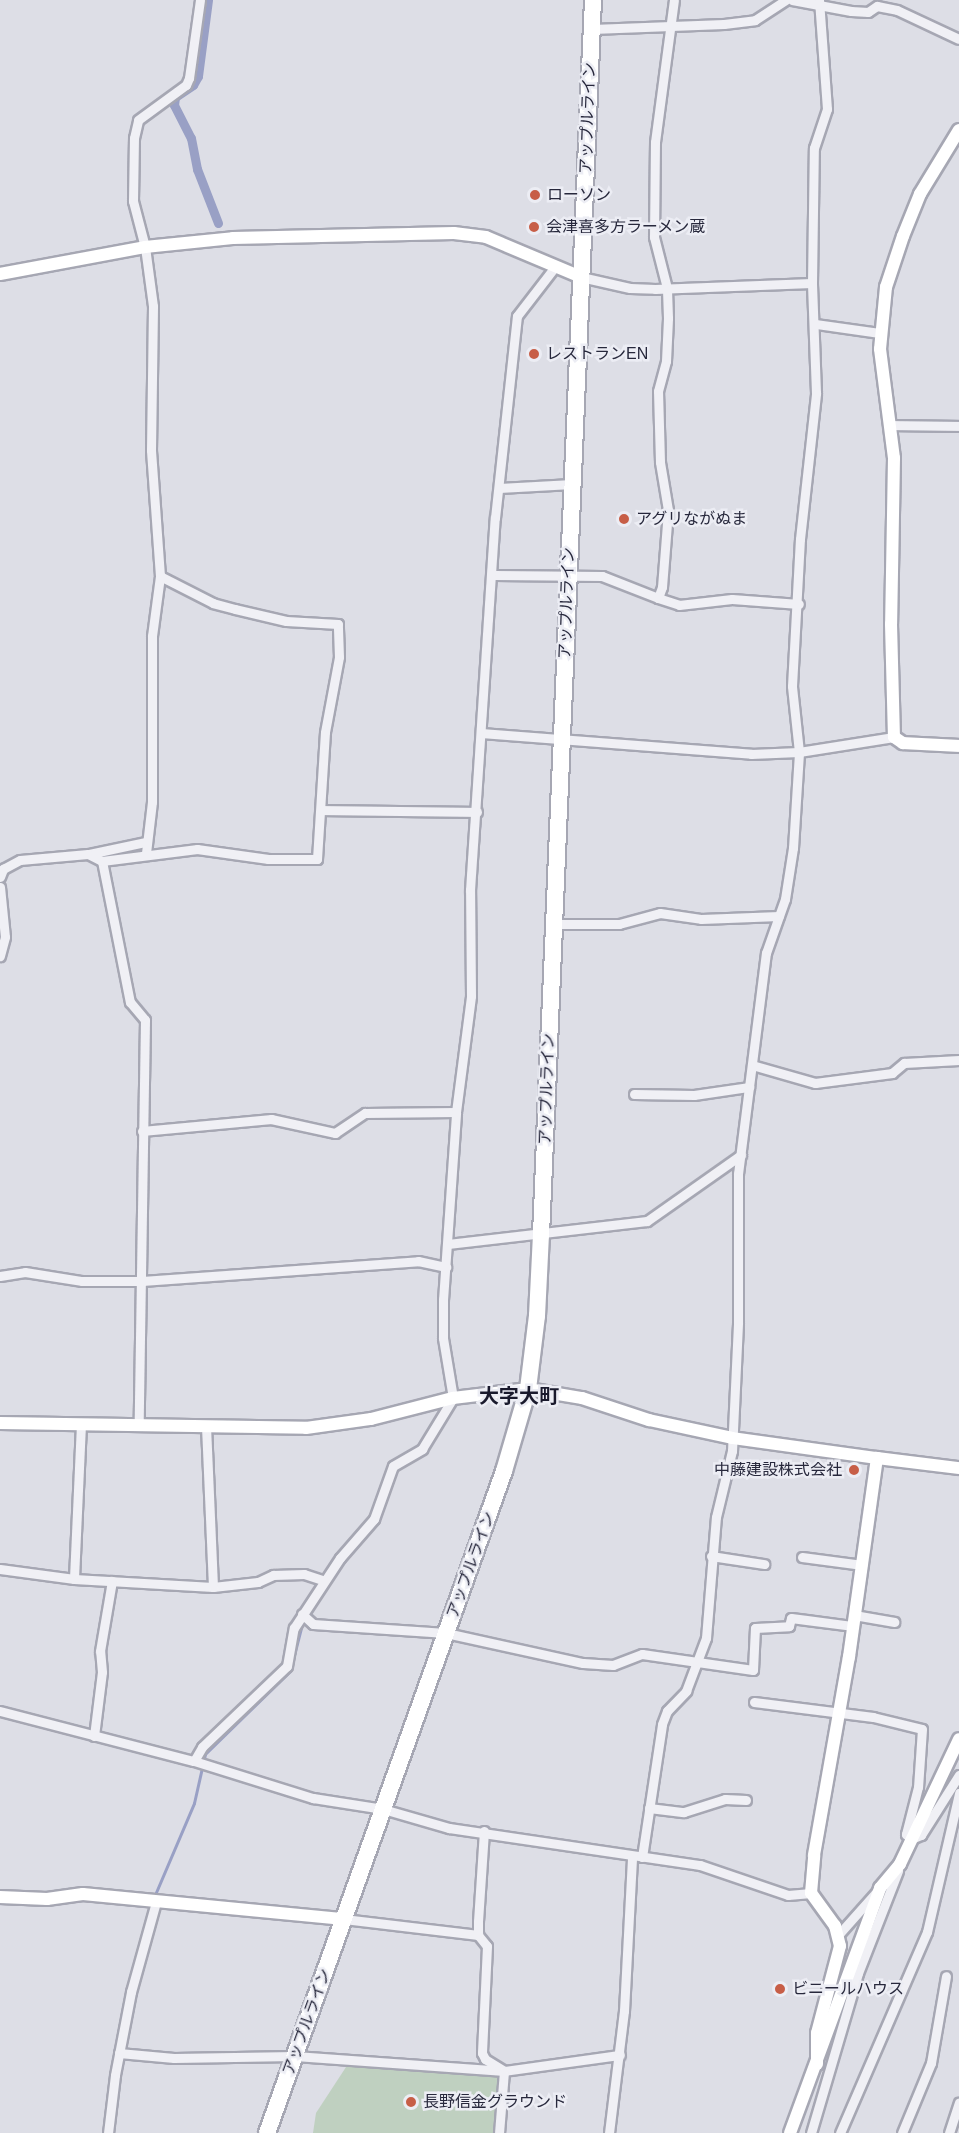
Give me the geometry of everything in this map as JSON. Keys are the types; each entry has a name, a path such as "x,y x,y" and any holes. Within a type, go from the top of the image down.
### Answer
{"highway":[{"name":"アップルライン","path":"267,2133 521,1424 528,1389 537,1316 541,1235 593,0"}],"street":[{"path":"146,853 145,842 153,802 152,636 160,576 151,450 153,306 145,247 133,201 134,138 138,120 186,85 200,0"},
{"path":"658,598 667,561 668,510 660,462 658,391 666,362 667,288 654,237 654,152 674,0"},
{"path":"592,29 755,20 786,0"},
{"path":"792,0 819,3 851,11 868,12 877,6 897,10 959,39"},
{"path":"642,1857 662,1724 667,1711 686,1691 706,1638 711,1556 732,1438 741,1155 766,953 779,916 794,848 799,752 792,686 799,603 800,539 816,393 816,324 812,283 814,148 827,109 819,3"},
{"path":"894,737 891,424 880,333 886,286 903,236 920,194 959,130"},
{"path":"0,274 145,247 233,238 454,233 486,237 554,268 581,277 630,288 812,283"},
{"path":"194,1761 202,1747 287,1666 294,1628 323,1580 374,1519 393,1466 422,1449 453,1398 443,1338 446,1267 456,1112 471,996 468,968 481,733 495,575 499,488 517,316 554,268"},
{"path":"816,324 880,333"},
{"path":"891,424 959,426"},
{"path":"499,488 572,484"},
{"path":"495,575 602,576 679,605 732,599 799,603"},
{"path":"88,854 102,861 146,853 197,849 268,859 317,859 322,810 325,732 339,657 338,624 286,621 235,609 213,603 160,576"},
{"path":"481,733 562,737 751,754 799,752 894,737 903,742 959,746"},
{"path":"322,810 477,812"},
{"path":"0,877 3,869 20,860 88,854 145,842"},
{"path":"102,861 130,1002 145,1020 139,1424"},
{"path":"0,887 5,937 0,956"},
{"path":"554,924 619,924 660,913 701,919 779,916"},
{"path":"752,1065 815,1083 892,1073 904,1063 959,1060"},
{"path":"634,1094 694,1095 749,1088"},
{"path":"142,1131 271,1119 283,1124 335,1133 365,1113 456,1112"},
{"path":"448,1244 647,1221 741,1155"},
{"path":"0,1276 25,1272 82,1281 142,1281 418,1261 446,1267"},
{"path":"0,1424 139,1424 306,1428 370,1419 453,1398 528,1389 582,1398 649,1420 732,1438 959,1468"},
{"path":"74,1579 81,1424"},
{"path":"206,1426 213,1587"},
{"path":"816,2064 817,2033 840,1946 839,1934 811,1893 814,1855 854,1621 876,1458"},
{"path":"711,1556 764,1564"},
{"path":"802,1557 862,1565"},
{"path":"0,1569 74,1579 213,1587 258,1582 273,1575 304,1574 323,1580"},
{"path":"94,1736 102,1672 100,1651 112,1581"},
{"path":"302,1614 313,1624 446,1633 583,1663 613,1665 642,1654 698,1664 753,1670 755,1628 789,1626 791,1618 894,1622"},
{"path":"754,1702 839,1712 922,1729 918,1787 906,1834 911,1839"},
{"path":"0,1711 194,1761 314,1798 383,1809 449,1828 484,1830 632,1856 700,1865 788,1895 811,1893"},
{"path":"811,2133 858,1973 900,1864 959,1739"},
{"path":"911,1839 921,1835 959,1775"},
{"path":"840,2133 927,1932 959,1793"},
{"path":"649,1808 684,1812 725,1799 746,1800"},
{"path":"484,1830 478,1935 487,1946 482,2053 504,2071"},
{"path":"609,2133 620,2055 632,1856"},
{"path":"839,1934 900,1864"},
{"path":"790,2133 879,1888"},
{"path":"0,1897 46,1899 83,1894 344,1919 478,1935"},
{"path":"108,2133 119,2054 156,1902"},
{"path":"902,2133 931,2063 946,1976"},
{"path":"119,2054 174,2058 295,2055 504,2071 620,2055"},
{"path":"499,2133 504,2071"},
{"path":"950,2133 959,2106"}],"green space":[{"name":"長野信金グラウンド","path":"348,2064 501,2074 497,2133 313,2133 316,2113"}],"waterway":[{"path":"208,0 198,76 193,85 175,97 174,105 191,138 197,169 218,223"},
{"path":"154,1897 194,1803 205,1754 290,1671 302,1624"},
{"path":"127,1989 135,1961"}],"place":[{"name":"ローソン","path":"535,195"},
{"name":"会津喜多方ラーメン蔵","path":"534,227"},
{"name":"レストランEN","path":"534,354"},
{"name":"アグリながぬま","path":"624,519"},
{"name":"中藤建設株式会社","path":"854,1470"},
{"name":"ビニールハウス","path":"780,1989"},
{"name":"長野信金グラウンド","path":"411,2102"}],"district":[{"name":"大字大町","path":"519,1396"}]}
